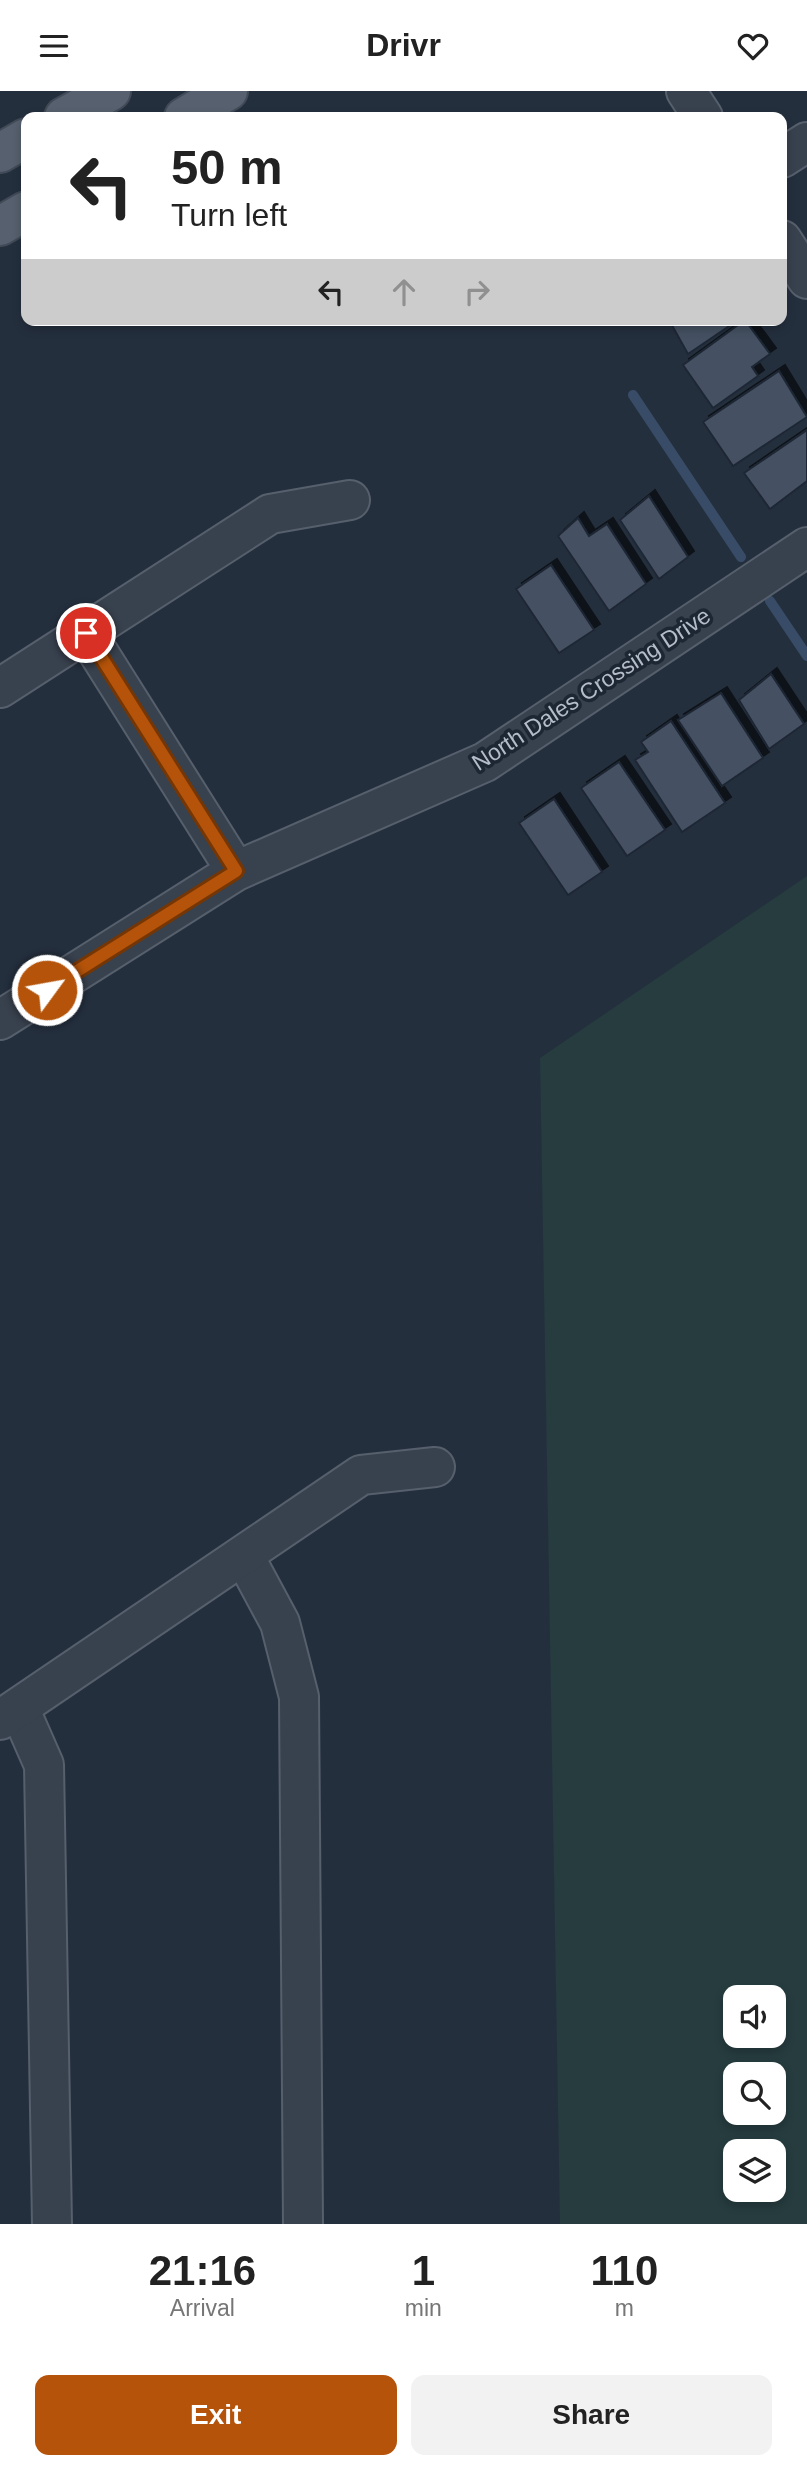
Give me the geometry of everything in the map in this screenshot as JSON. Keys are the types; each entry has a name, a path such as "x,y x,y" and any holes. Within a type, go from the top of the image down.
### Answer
{"main road":[{"path":"73,112 111,91"},
{"path":"192,112 228,91"},
{"path":"0,153 21,141"},
{"path":"0,226 21,214"}],"street":[{"path":"686,91 700,112"},
{"path":"787,155 807,142"},
{"path":"787,248 807,279"},
{"path":"0,688 270,514 350,500"},
{"name":"North Dales Crossing Drive","path":"0,1020 236,871 485,762 807,547"},
{"path":"86,633 236,871"},
{"path":"51,2224 44,1765 10,1714 361,1475 435,1467"},
{"path":"244,1556 280,1623 299,1697 303,2224"}],"green space":[{"path":"807,876 807,2224 560,2224 540,1058"}],"building":[{"path":"672,326 729,326 688,354"},
{"path":"737,326 749,326 770,354 752,367 758,376 713,408 683,365"},
{"path":"779,371 807,417 733,466 703,422"},
{"path":"807,430 807,481 770,509 744,473"},
{"path":"649,496 688,557 659,579 620,520"},
{"path":"578,518 589,536 607,524 646,584 609,611 558,536"},
{"path":"551,565 594,630 559,653 516,589"},
{"path":"771,674 804,724 769,749 739,700"},
{"path":"721,693 763,758 722,786 678,720"},
{"path":"671,721 725,803 682,832 635,760 648,752 641,742"},
{"path":"619,762 665,830 627,856 581,788"},
{"path":"554,799 602,872 568,895 519,823"}],"waterway":[{"path":"633,395 741,557"},
{"path":"770,601 807,656"}],"route":[{"path":"47,990 236,871 86,633"}]}
